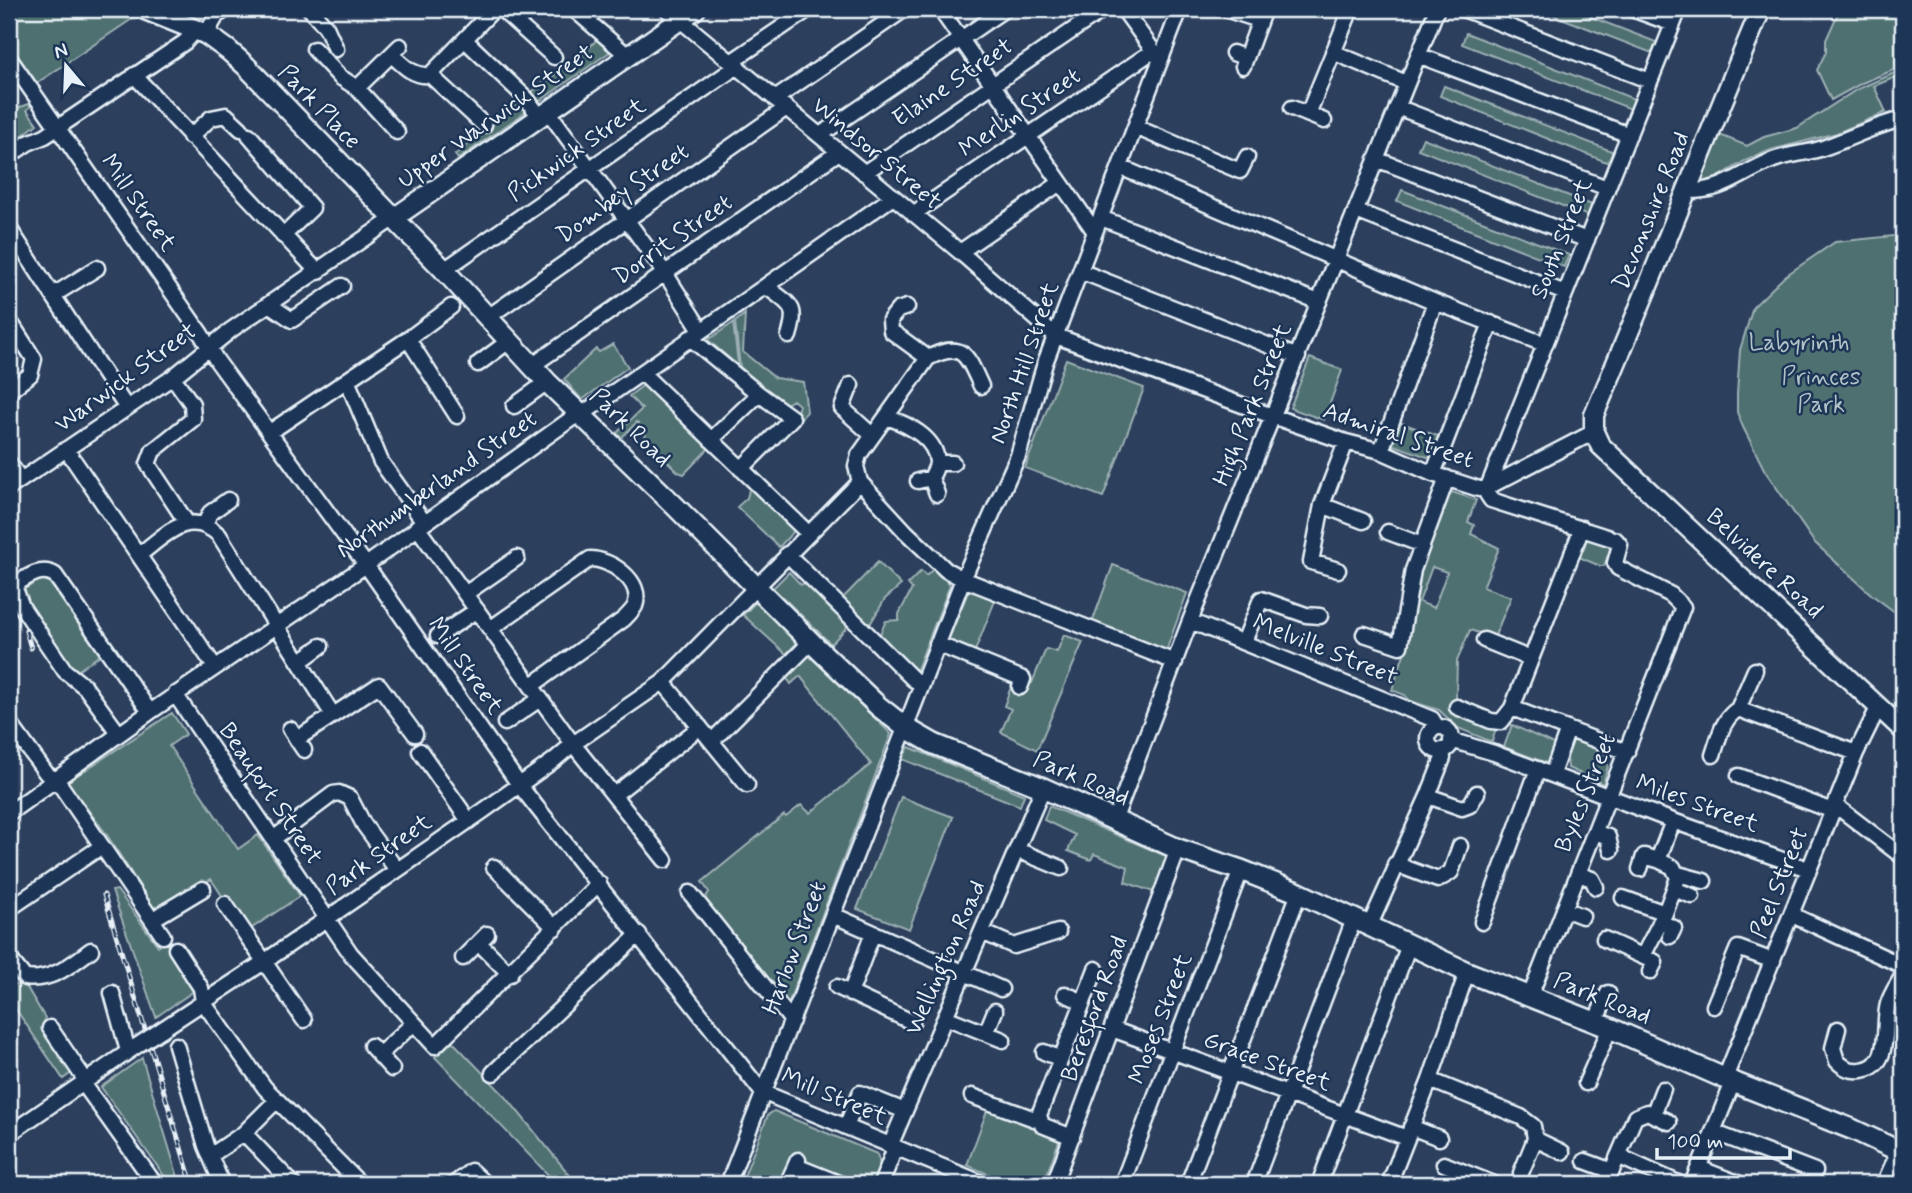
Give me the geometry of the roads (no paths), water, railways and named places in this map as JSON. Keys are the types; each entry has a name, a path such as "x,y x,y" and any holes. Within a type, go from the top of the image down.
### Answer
{"highway":[{"name":"Park Place","path":"144,9 201,32 228,50 394,218"},
{"name":"Park Road","path":"394,218 547,382 811,642 906,729 934,744 1044,788 1178,849 1299,893 1468,972 1845,1126 1901,1152"}],"main road":[{"name":"Upper Warwick Street","path":"394,218 628,56 674,14 696,9"},
{"name":"Devonshire Road","path":"1594,432 1594,415 1640,309 1760,9"},
{"name":"Belvidere Road","path":"1594,432 1600,445 1903,730"}],"street":[{"path":"9,156 201,32 227,9"},
{"path":"310,9 326,27 336,49"},
{"path":"357,88 396,51 407,69 420,76 430,75 494,9"},
{"path":"501,9 554,57"},
{"name":"Pickwick Street","path":"444,270 589,169 809,9"},
{"name":"Dombey Street","path":"488,317 627,219 905,9"},
{"path":"940,9 1060,183 1098,225 1319,302"},
{"path":"820,135 1004,9"},
{"name":"Elaine Street","path":"864,173 1104,9"},
{"path":"1123,9 1156,56"},
{"name":"North Hill Street","path":"906,729 963,579 1018,456 1045,363 1135,127 1156,56 1180,9"},
{"path":"1225,9 1262,15 1241,59"},
{"name":"High Park Street","path":"1114,821 1190,621 1437,9"},
{"path":"1463,9 1650,81"},
{"path":"1632,9 1673,24"},
{"name":"South Street","path":"1488,487 1679,9"},
{"path":"1308,114 1334,52 1356,10"},
{"path":"576,11 591,32 628,56"},
{"name":"Windsor Street","path":"674,14 960,252 1056,336"},
{"path":"465,40 544,114 589,169 665,273 696,334 758,394 792,412 741,469"},
{"path":"314,49 340,77 357,88 400,131"},
{"path":"1334,52 1406,83"},
{"path":"1418,55 1629,135"},
{"name":"Merlin Street","path":"913,214 1027,135 1156,56"},
{"name":"Mill Street","path":"9,58 209,347 520,786 762,1092 984,1184"},
{"path":"134,75 318,272"},
{"path":"430,75 484,125"},
{"path":"1397,107 1607,188"},
{"path":"1292,108 1324,121"},
{"path":"190,137 211,118 226,115 245,132 312,208 283,236"},
{"path":"1686,191 1702,191 1728,184 1775,159 1821,149 1884,123 1903,119"},
{"path":"1135,127 1240,171 1247,157"},
{"name":"Dorrit Street","path":"533,365 839,152"},
{"path":"1376,159 1587,240"},
{"path":"1120,167 1436,302 1544,344"},
{"path":"960,252 1060,183"},
{"name":"Northumberland Street","path":"9,813 175,694 366,565 571,419 581,415 893,198"},
{"path":"1356,211 1565,293"},
{"name":"Warwick Street","path":"15,484 173,377 209,347 394,218"},
{"path":"9,228 126,407"},
{"path":"52,293 60,291 97,268"},
{"path":"1080,271 1298,357"},
{"path":"270,305 292,320 342,286"},
{"path":"766,286 792,308 794,318 789,336"},
{"path":"1381,451 1436,302"},
{"path":"270,432 451,307"},
{"path":"907,307 898,310 890,320 891,331 928,358"},
{"path":"9,320 34,359 30,376 9,391"},
{"path":"1364,634 1400,646 1413,570 1440,476 1491,323"},
{"name":"Admiral Street","path":"1056,336 1272,416 1346,442 1381,451 1440,476 1479,489 1488,487 1487,494 1491,500 1616,540 1620,545 1615,563 1618,568 1671,595 1683,607"},
{"path":"408,339 457,416"},
{"path":"478,364 509,341"},
{"path":"981,386 968,357 956,350 944,350 928,358 859,455 856,466 860,482 946,570 1175,662"},
{"path":"642,373 808,533"},
{"path":"173,377 192,404 193,419 153,451 148,464 187,523"},
{"path":"347,380 381,462 466,594 573,744 665,860"},
{"path":"514,406 547,382"},
{"path":"851,385 842,408 872,435"},
{"path":"711,440 758,394"},
{"path":"887,417 907,425 926,439 934,450 937,463 925,480 937,494"},
{"path":"1488,487 1594,432"},
{"path":"1338,570 1311,562 1322,505 1346,442"},
{"path":"66,449 215,667"},
{"path":"9,463 15,484"},
{"path":"937,463 953,463"},
{"name":"Park Street","path":"9,1134 520,786 573,744 663,682 860,482"},
{"path":"205,524 210,513 228,500"},
{"path":"1322,505 1363,521"},
{"path":"139,555 187,523 205,524 219,535 333,715"},
{"path":"1457,707 1491,721 1502,722 1512,708 1582,528"},
{"path":"1388,532 1422,545"},
{"path":"788,554 922,685"},
{"path":"466,594 517,558"},
{"path":"491,629 590,559 609,563 635,588 635,607 624,619 531,686"},
{"path":"119,734 85,687 65,671 22,607 11,580 48,571 55,575 150,712"},
{"path":"1244,642 1261,599 1306,615 1321,616"},
{"name":"Byles Street","path":"1530,996 1683,607"},
{"path":"438,636 477,610"},
{"name":"Melville Street","path":"1190,621 1432,719 1437,727 1448,731 1447,745"},
{"path":"1484,640 1531,659"},
{"path":"712,741 811,642"},
{"path":"937,644 1023,678 1020,687"},
{"path":"299,662 321,646"},
{"path":"1713,755 1724,724 1730,714 1738,709 1755,670"},
{"path":"663,682 747,785"},
{"path":"297,739 379,685 415,734"},
{"name":"Beaufort Street","path":"175,694 351,954 436,1046 510,974"},
{"path":"505,723 540,699"},
{"name":"Peel Street","path":"1692,1184 1808,869 1856,753 1879,706"},
{"path":"1512,708 1627,752"},
{"path":"1738,709 1856,753"},
{"path":"9,722 46,774 61,786 163,936"},
{"path":"614,795 700,727"},
{"path":"1437,727 1430,732 1428,742 1434,749 1447,745"},
{"name":"Harlow Street","path":"728,1184 906,729"},
{"path":"1482,922 1545,771 1568,729"},
{"name":"Miles Street","path":"1447,745 1459,741 1808,869"},
{"path":"1254,1184 1288,1094 1361,923 1395,864 1428,796 1447,745"},
{"path":"421,750 469,821"},
{"path":"1739,776 1834,808 1903,857"},
{"name":"Wellington Road","path":"881,1184 905,1111 1044,788"},
{"path":"273,838 333,794 339,793 350,798 364,825 397,870"},
{"path":"1428,796 1462,808 1470,805 1477,793"},
{"path":"1658,860 1673,821"},
{"path":"1595,832 1608,838 1611,850"},
{"path":"9,906 102,846"},
{"path":"1395,864 1438,880 1451,872 1460,846"},
{"name":"Beresford Road","path":"1054,1184 1178,849"},
{"path":"1017,850 1061,868"},
{"path":"1640,869 1644,856 1673,867 1678,874 1704,881"},
{"path":"494,867 555,928"},
{"name":"Moses Street","path":"1122,1184 1241,870"},
{"path":"1578,874 1592,879 1596,887"},
{"path":"1643,956 1663,917 1678,874"},
{"path":"463,958 483,938 510,974 599,883"},
{"path":"153,919 203,889"},
{"path":"1674,889 1692,896"},
{"path":"690,893 792,1021"},
{"path":"1188,1184 1299,893"},
{"path":"1623,898 1663,917 1674,928 1670,936"},
{"path":"225,904 304,1020"},
{"path":"1564,909 1582,916"},
{"path":"833,915 1001,989"},
{"path":"1792,915 1903,966"},
{"path":"982,932 1014,946 1058,932"},
{"path":"873,933 843,990 912,1022"},
{"path":"493,1073 639,934"},
{"path":"1604,939 1655,962 1650,972"},
{"path":"1712,998 1740,943 1773,961"},
{"path":"1320,1184 1409,946"},
{"path":"176,949 201,988 203,1002 265,1088 360,1184"},
{"path":"9,958 24,978 41,979 58,973 91,950"},
{"path":"1389,1184 1430,1080 1468,972"},
{"path":"1040,1121 1083,1002 1097,975"},
{"path":"1838,1029 1831,1064 1869,1076 1887,1037 1888,1003 1903,975"},
{"path":"111,993 133,1048"},
{"path":"1586,1083 1608,993"},
{"path":"1065,994 1083,1002"},
{"path":"986,1033 995,1011"},
{"path":"945,1017 1003,1040"},
{"path":"392,1069 375,1050 413,1024"},
{"path":"51,1028 155,1184"},
{"name":"Grace Street","path":"1112,1028 1345,1115 1409,1133 1439,1138"},
{"path":"176,1045 210,1156 222,1184"},
{"path":"1044,1052 1061,1059"},
{"path":"1430,1080 1521,1117 1533,1126 1521,1173"},
{"path":"1653,1115 1663,1088"},
{"path":"846,1127 860,1093 905,1111"},
{"path":"972,1096 1040,1121 1048,1129 1072,1137"},
{"path":"210,1156 244,1133 277,1100"},
{"path":"1585,1161 1609,1178 1635,1117 1647,1112 1669,1122"},
{"path":"1713,1132 1815,1171"},
{"path":"244,1133 293,1184"},
{"path":"1528,1144 1562,1152"},
{"path":"1884,1184 1901,1152"},
{"path":"1618,1156 1680,1184"},
{"path":"788,1184 797,1162 842,1184"},
{"path":"1444,1164 1477,1181 1494,1184"},
{"path":"1699,1168 1740,1184"},
{"path":"454,1184 471,1171 485,1184"}],"railway":[{"path":"26,631 31,648"},
{"path":"104,895 192,1184"}],"park label":[{"name":"Labyrinth","path":"1799,343"},
{"name":"Princes Park","path":"1821,391"}]}
